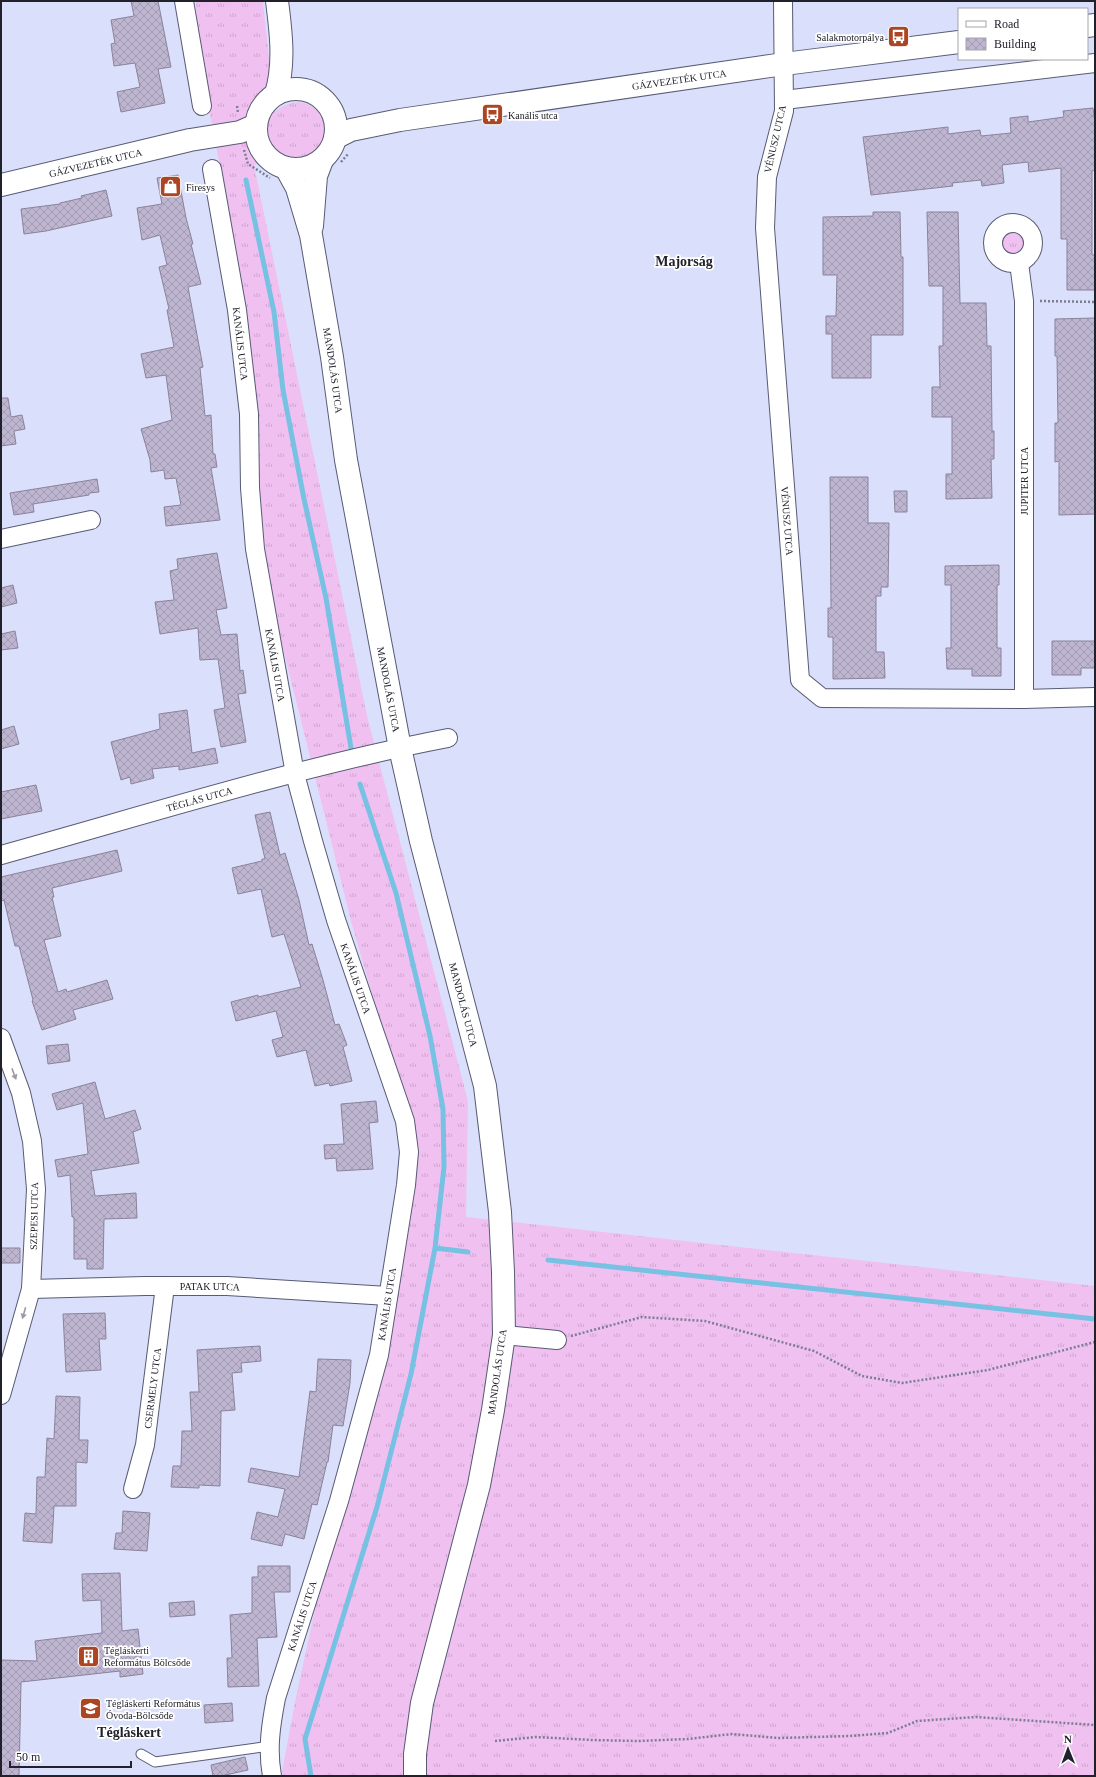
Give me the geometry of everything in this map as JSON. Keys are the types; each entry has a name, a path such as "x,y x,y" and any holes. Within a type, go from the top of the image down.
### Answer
{"street":[{"path":"184,1 202,106"},
{"path":"276,94 280,76 282,40 277,1"},
{"name":"VÉNUSZ UTCA","path":"784,1 784,110 767,177 765,228 800,680 822,698 1024,699 1095,697"},
{"path":"282,40 296,75 308,91"},
{"name":"GÁZVEZETÉK UTCA","path":"335,138 352,130 400,120 784,64 958,42"},
{"path":"784,100 1095,63"},
{"path":"291,90 308,91 322,98 332,111 336,124 335,138 330,150 322,160 305,168 286,168 278,165 265,154 258,140 256,125 259,113 266,102 276,94 291,90"},
{"name":"GÁZVEZETÉK UTCA","path":"332,111 350,116 400,120"},
{"name":"GÁZVEZETÉK UTCA","path":"1,185 190,140 240,132 256,125"},
{"name":"GÁZVEZETÉK UTCA","path":"190,140 242,144 265,154"},
{"name":"MANDOLÁS UTCA","path":"311,235 316,176 322,160"},
{"name":"MANDOLÁS UTCA","path":"286,168 296,188 311,235 332,357 346,460 400,748 421,841 485,1086 500,1212 504,1335 480,1485 434,1652 422,1703 415,1776"},
{"name":"KANÁLIS UTCA","path":"212,169 237,310 249,414 250,488 255,549 296,774 313,841 336,920 405,1121 409,1152 406,1185 379,1355 339,1501 276,1698 270,1731 270,1765 272,1776"},
{"name":"JUPITER UTCA","path":"1019,263 1024,301 1024,699"},
{"path":"1,539 91,520"},
{"name":"TÉGLÁS UTCA","path":"1,855 296,774 400,748 448,738"},
{"name":"SZEPESI UTCA","path":"1,1038 21,1093 32,1141 36,1189 31,1289 1,1395"},
{"name":"PATAK UTCA","path":"31,1289 165,1286 241,1287 388,1296"},
{"name":"CSERMELY UTCA","path":"133,1489 144,1445 165,1286"},
{"path":"504,1335 557,1340"}],"lane":[{"path":"141,1754 155,1762 270,1746"}],"path":[{"path":"1024,301 1095,302"},
{"path":"557,1340 642,1317 705,1321 814,1351 862,1376 902,1383 988,1370 1095,1342"},
{"path":"495,1741 536,1737 592,1740 688,1739 732,1734 778,1738 850,1736 888,1733 917,1721 976,1717 1095,1725"}],"green space":[{"path":"196,1 264,1 275,112 289,104 302,103 313,107 320,116 324,126 324,138 318,148 306,156 299,158 280,152 280,159 254,165 367,716 468,1101 466,1217 1095,1286 1095,1776 283,1776 282,1772 295,1702 325,1563 407,1233 413,1136 351,921 257,544 257,446 234,239 197,47"},
{"path":"1013,229 1023,233 1027,243 1023,253 1013,257 1003,253 999,243 1003,233"}],"building":[{"path":"131,1 158,1 171,67 158,69 165,103 121,112 117,92 140,87 135,63 114,66 111,44 115,43 111,20 134,16"},
{"path":"1093,108 1095,123 1095,170 1092,171 1092,255 1095,255 1095,290 1067,290 1067,239 1061,239 1061,168 1029,172 1028,162 1002,165 1004,183 982,186 981,180 952,183 953,186 871,195 863,137 948,127 948,134 980,130 981,136 1011,133 1010,118 1028,116 1028,122 1064,117 1063,111"},
{"path":"178,175 186,218 193,244 191,244 201,284 188,287 203,367 200,368 205,416 211,415 213,454 215,454 217,467 211,468 220,520 166,526 164,507 181,505 176,478 165,479 164,470 151,472 150,460 141,429 172,420 166,375 146,378 141,354 174,347 167,310 169,309 159,267 167,265 160,235 142,240 137,208 162,204 157,178"},
{"path":"106,190 112,216 46,231 24,234 21,209 60,204 82,198 81,196"},
{"path":"873,212 900,212 901,257 903,257 903,335 871,335 871,378 832,378 832,334 826,334 826,316 836,316 837,275 823,275 823,217 873,216"},
{"path":"927,212 958,212 960,303 986,303 987,346 991,346 992,431 994,431 994,459 991,459 992,498 946,499 946,474 952,474 952,417 932,417 932,387 940,387 939,346 943,346 943,286 929,286"},
{"path":"1095,318 1095,514 1059,515 1059,461 1055,462 1055,423 1058,423 1055,319"},
{"path":"1,398 8,398 11,417 22,415 25,429 14,431 16,444 1,446"},
{"path":"830,477 868,477 868,523 889,523 888,587 881,587 881,596 876,596 876,652 884,652 885,678 833,679 833,637 828,637 828,608 831,608"},
{"path":"97,479 99,492 33,504 34,512 14,515 10,493"},
{"path":"894,491 907,491 907,512 895,512"},
{"path":"217,553 227,608 216,610 221,635 237,634 240,671 243,670 246,693 238,694 246,742 221,747 214,710 225,708 218,659 200,660 198,628 160,634 155,602 174,600 170,571 178,569 177,559"},
{"path":"999,565 999,585 997,585 997,648 1001,648 1001,676 972,676 972,669 947,669 946,648 951,648 951,585 945,585 945,566"},
{"path":"13,585 17,603 1,607 1,588"},
{"path":"15,631 18,648 1,650 1,634"},
{"path":"1052,641 1095,641 1095,668 1081,668 1081,675 1052,675"},
{"path":"187,710 192,753 215,748 218,763 179,770 179,766 152,769 154,778 131,784 130,777 121,780 111,742 160,729 159,714"},
{"path":"14,726 19,744 1,749 1,730"},
{"path":"36,785 42,811 1,819 1,792"},
{"path":"270,812 280,855 285,853 299,900 309,945 312,944 335,1025 339,1024 347,1045 343,1047 352,1081 330,1086 329,1083 315,1086 306,1050 277,1057 272,1040 283,1037 276,1011 236,1021 231,1002 301,987 284,934 272,937 261,889 238,894 232,868 265,859 255,815"},
{"path":"117,850 122,871 52,888 54,897 52,897 61,936 44,940 58,992 66,989 67,992 107,980 113,999 73,1010 76,1019 42,1030 32,1001 33,1000 19,946 15,946 4,900 1,901 1,877"},
{"path":"68,1044 70,1061 48,1064 46,1046"},
{"path":"95,1082 105,1119 135,1110 141,1129 133,1132 139,1163 91,1171 95,1196 136,1193 137,1218 104,1219 103,1269 87,1269 87,1259 74,1259 74,1217 72,1217 70,1175 58,1177 55,1160 88,1154 83,1103 57,1110 52,1094"},
{"path":"376,1101 378,1122 369,1123 373,1169 337,1171 336,1158 325,1159 324,1145 344,1144 341,1104"},
{"path":"1,1248 20,1248 20,1263 1,1263"},
{"path":"105,1313 106,1339 99,1339 101,1370 66,1372 63,1314"},
{"path":"260,1346 261,1361 241,1363 242,1372 232,1373 235,1410 221,1411 220,1486 199,1485 199,1488 171,1487 173,1466 181,1466 182,1431 192,1431 190,1392 199,1392 197,1350"},
{"path":"318,1359 351,1360 350,1383 343,1426 333,1425 328,1462 317,1505 312,1504 304,1539 285,1534 282,1546 251,1539 257,1512 278,1517 285,1489 248,1482 251,1468 299,1477 310,1391 316,1392"},
{"path":"56,1396 80,1397 79,1440 88,1440 87,1463 76,1462 76,1506 54,1506 52,1543 23,1541 25,1513 36,1514 37,1477 45,1477 47,1438 54,1439"},
{"path":"123,1511 150,1513 147,1551 114,1549 116,1533 122,1533"},
{"path":"258,1566 290,1566 290,1592 274,1592 277,1637 257,1638 259,1686 228,1687 227,1658 232,1658 230,1615 252,1613 252,1577 258,1577"},
{"path":"120,1573 122,1631 138,1629 143,1674 120,1677 120,1671 21,1682 19,1776 1,1776 1,1660 37,1661 35,1641 102,1633 101,1600 83,1601 82,1574"},
{"path":"194,1601 195,1615 170,1617 169,1603"},
{"path":"232,1703 233,1721 205,1723 204,1705"},
{"path":"245,1757 248,1770 221,1776 213,1776 211,1765"}],"waterway":[{"path":"246,180 274,312 283,390 304,499 326,598 351,748"},
{"path":"360,784 396,893 430,1036 443,1109 444,1167 435,1248"},
{"path":"311,1776 305,1739 377,1507 411,1374 435,1248 468,1252"},
{"path":"548,1260 1095,1319"}],"place":[{"name":"Salakmotorpálya","path":"899,37"},
{"name":"Kanális utca","path":"492,115"},
{"name":"Firesys","path":"170,187"},
{"name":"Tégláskerti Református Bölcsőde","path":"89,1656"},
{"name":"Tégláskerti Református Óvoda-Bölcsőde","path":"90,1709"}],"district":[{"name":"Majorság","path":"684,261"},
{"name":"Tégláskert","path":"129,1732"}]}
